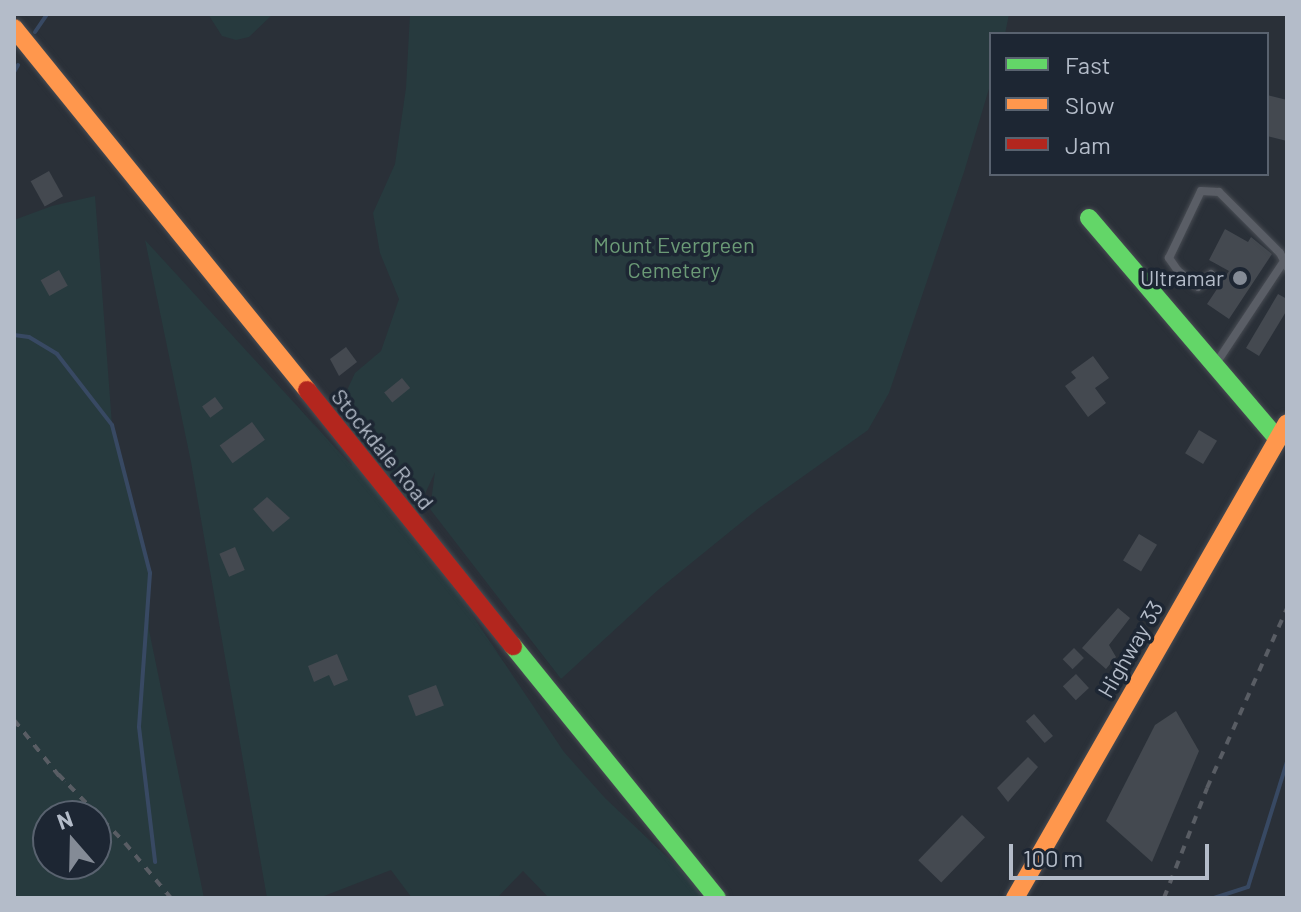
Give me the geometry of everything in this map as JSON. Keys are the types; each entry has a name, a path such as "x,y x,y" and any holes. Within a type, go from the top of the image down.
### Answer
{"street":[{"name":"Stockdale Road","path":"14,28 717,898"},
{"path":"1089,218 1215,365 1282,431"},
{"name":"Highway 33","path":"1015,898 1282,431"}],"lane":[{"path":"1211,274 1198,287 1169,258 1201,191 1219,192 1286,264 1215,365"}],"green space":[{"path":"208,14 273,14 249,37 236,40 222,36"},
{"name":"Mount Evergreen Cemetery","path":"410,14 1009,14 1005,32 989,32 989,89 964,172 889,393 868,430 759,508 658,590 561,679 430,509 435,472 419,507 417,533 564,752 605,798 704,892 697,898 549,898 523,871 497,898 412,898 391,870 319,898 267,898 191,462 145,240 352,466 342,401 355,373 381,351 399,299 380,253 373,213 395,164 406,88"},
{"path":"95,196 112,425 150,573 149,630 204,898 14,898 14,220 52,206"}],"building":[{"path":"1269,96 1287,100 1287,141 1269,136"},
{"path":"49,171 63,196 45,207 31,181"},
{"name":"Ultramar","path":"1225,229 1248,242 1251,237 1272,254 1229,319 1207,304 1229,271 1209,260"},
{"path":"59,270 68,286 49,296 41,280"},
{"path":"1278,294 1287,299 1287,310 1259,356 1246,348"},
{"path":"346,347 357,362 339,376 330,359"},
{"path":"1093,356 1109,378 1095,388 1106,403 1088,417 1065,386 1076,378 1071,372"},
{"path":"402,378 410,388 392,403 384,392"},
{"path":"215,397 223,408 210,418 202,406"},
{"path":"252,422 265,440 233,463 220,446"},
{"path":"1199,430 1217,441 1203,464 1185,453"},
{"path":"267,497 290,518 273,532 253,509"},
{"path":"1139,534 1157,545 1141,571 1123,561"},
{"path":"235,547 245,570 229,577 219,554"},
{"path":"1118,608 1130,618 1109,645 1116,657 1106,669 1082,648"},
{"path":"1074,648 1084,658 1073,669 1063,659"},
{"path":"337,654 348,680 334,686 329,675 314,682 308,666"},
{"path":"1076,674 1089,688 1076,700 1063,686"},
{"path":"436,685 444,706 416,716 408,696"},
{"path":"1176,711 1199,751 1152,862 1106,821 1155,725"},
{"path":"1034,714 1053,736 1045,743 1026,721"},
{"path":"1028,757 1038,767 1008,802 997,788"},
{"path":"962,815 985,837 941,883 918,860"}],"waterway":[{"path":"35,32 47,14"},
{"path":"14,72 18,65"},
{"path":"14,335 29,337 57,354 112,425 150,573 139,727 155,862"},
{"path":"1214,898 1248,887 1287,762"}],"railway":[{"path":"1164,898 1207,788 1287,608"},
{"path":"14,720 64,782"},
{"path":"58,774 125,843 171,898"}],"traffic: fast":[{"path":"1089,218 1278,439"},
{"path":"513,646 717,898"}],"traffic: slow":[{"path":"14,28 307,390"},
{"path":"1015,898 1287,423"}],"traffic: jam":[{"path":"307,390 513,646"}],"place":[{"name":"Ultramar","path":"1240,278"}]}
